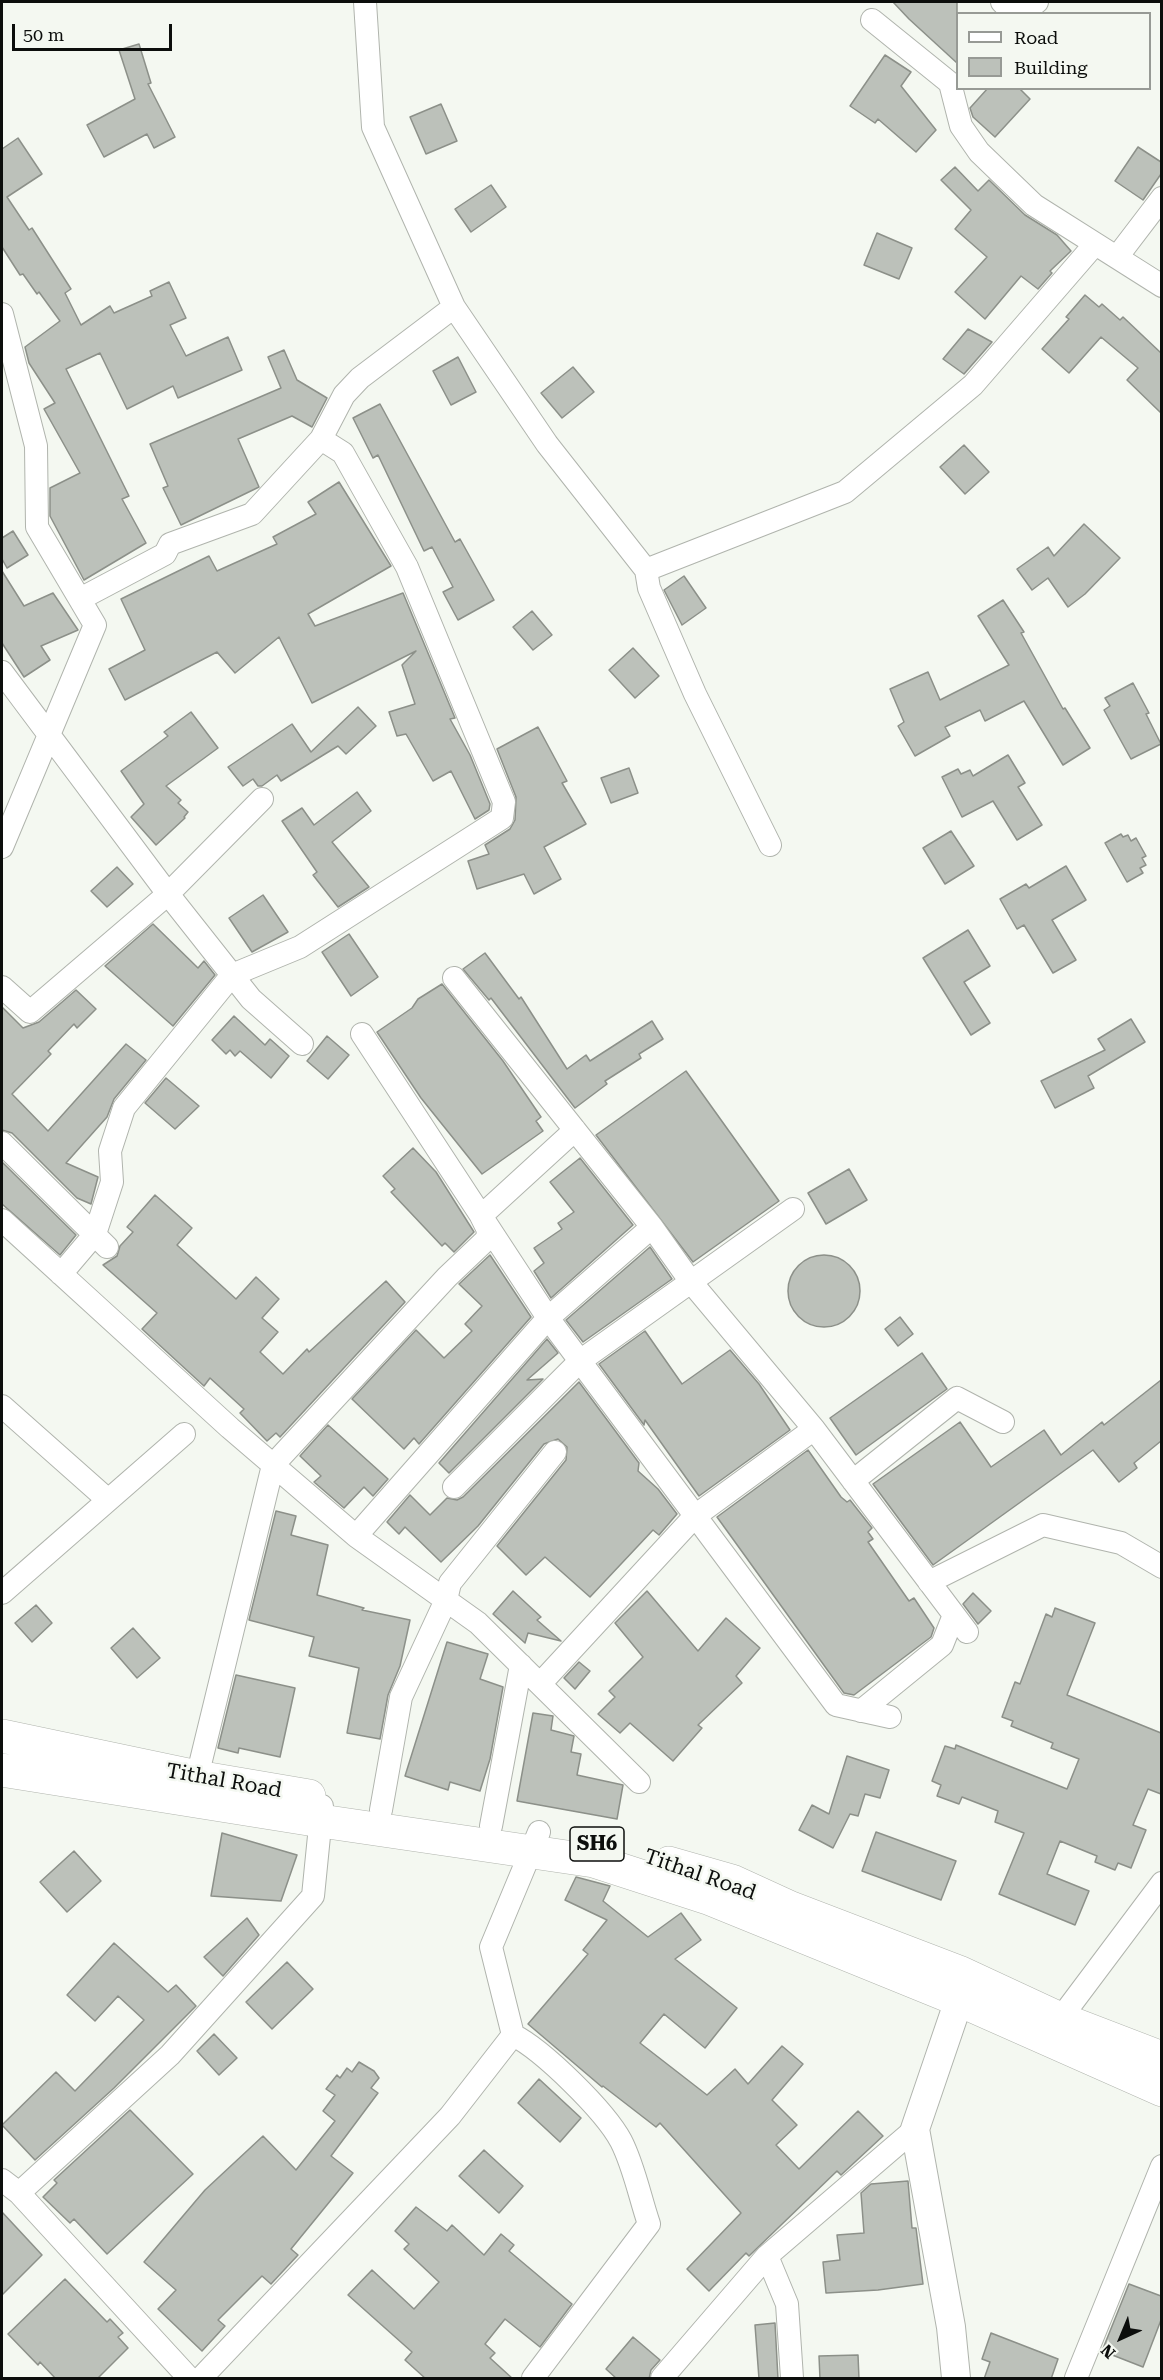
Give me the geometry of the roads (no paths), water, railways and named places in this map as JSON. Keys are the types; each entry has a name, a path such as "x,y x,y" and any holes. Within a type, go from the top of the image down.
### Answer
{"main road":[{"name":"Tithal Road","path":"14,1739 197,1777 322,1810 381,1810 491,1826 535,1841 624,1850 732,1881 960,1987 1060,2019 1161,2058"},
{"path":"2,1771 322,1810 535,1841"},
{"path":"960,1987 1161,2090"}],"street":[{"path":"365,2 373,128 454,307 547,444 646,570 649,588 695,694 770,846"},
{"path":"1024,12 1037,2"},
{"path":"872,20 954,80 961,126 979,153 1034,205 1161,286"},
{"path":"1117,257 1161,198"},
{"path":"646,570 845,492 973,385 1095,243"},
{"path":"80,599 165,554 170,544 252,514 321,440 344,395 360,378 454,307"},
{"path":"2,314 36,446 38,527 95,625 2,848"},
{"path":"61,1274 101,1240 112,1182 110,1151 124,1108 232,975 300,947 502,818 504,802 407,567 343,453 321,440"},
{"path":"2,672 21,701 50,733 168,894 251,999 302,1044"},
{"path":"2,987 30,1012 168,894 262,799"},
{"path":"454,978 652,1227 691,1282 814,1430 961,1623 942,1645 861,1711"},
{"path":"362,1034 548,1318 836,1705 890,1717"},
{"path":"481,1216 575,1130"},
{"path":"2,1143 101,1240"},
{"path":"454,1487 580,1361 794,1209"},
{"path":"197,1777 273,1465 447,1277 487,1239 488,1230 481,1216"},
{"path":"2,1220 273,1465 356,1536 478,1623 639,1782"},
{"path":"356,1536 548,1318 652,1227"},
{"path":"853,1481 957,1398 1003,1422"},
{"path":"2,1406 108,1500"},
{"path":"540,1684 695,1515 814,1430"},
{"path":"2,1593 184,1434"},
{"path":"381,1810 401,1697 446,1600 450,1583 555,1452"},
{"path":"929,1582 1043,1525 1121,1543 1161,1567"},
{"path":"491,1826 521,1665"},
{"path":"2,1771 14,1739"},
{"path":"189,2379 10,2186 170,2055 313,1896 322,1810"},
{"path":"533,2379 649,2224 621,2141 582,2093 531,2045 513,2035 491,1947 535,1841"},
{"path":"1060,2019 1161,1883"},
{"path":"956,2379 951,2327 915,2129 960,1987"},
{"path":"201,2379 450,2116 513,2035"},
{"path":"662,2379 767,2256 915,2129"},
{"path":"1076,2379 1152,2218 1161,2166"},
{"path":"767,2256 787,2304 792,2379"}]}
